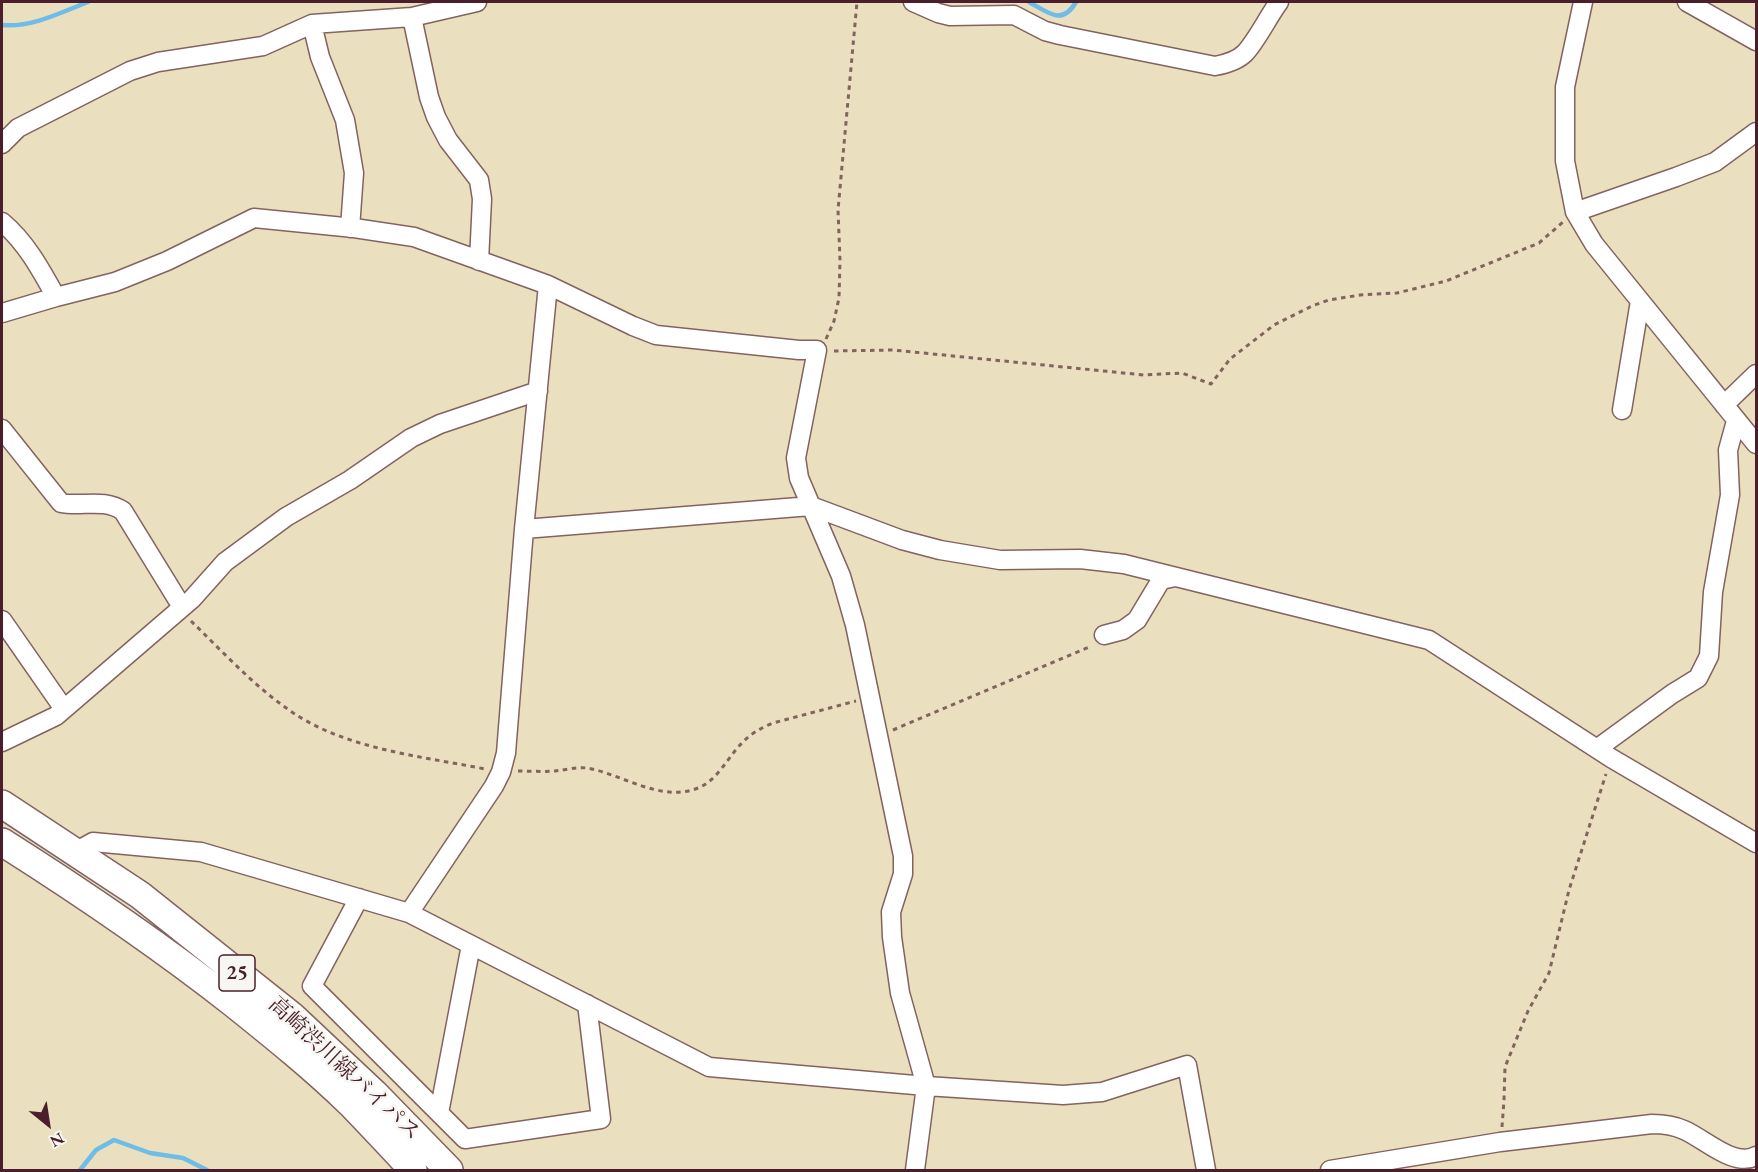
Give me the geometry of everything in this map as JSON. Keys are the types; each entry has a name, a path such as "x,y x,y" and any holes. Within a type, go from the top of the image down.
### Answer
{"main road":[{"name":"高崎渋川線バイパス","path":"2,804 140,895 292,1016 375,1094 449,1170"},
{"name":"高崎渋川線バイパス","path":"2,842 59,877 129,926 197,975 276,1037 350,1103 413,1170"}],"street":[{"path":"2,144 18,128 130,71 158,62 262,46 312,24 412,17 477,2"},
{"path":"913,2 950,16 1014,15 1046,31 1060,35 1215,66 1235,60 1244,53 1279,2"},
{"path":"1583,2 1565,87 1565,161 1575,212 1594,244 1756,444"},
{"path":"1687,2 1756,41"},
{"path":"412,17 429,97 436,117 448,140 479,180 482,199 479,261"},
{"path":"312,24 320,57 345,120 354,173 350,228"},
{"path":"1575,212 1715,162 1756,132"},
{"path":"2,314 115,282 167,261 254,218 414,237 548,285 656,335 817,350 796,458 799,478 841,576 855,625 903,856 903,874 891,912 892,937 900,993 926,1086 915,1170"},
{"path":"2,222 14,232 31,255 56,297"},
{"path":"409,914 494,786 506,753 524,529 548,285"},
{"path":"1622,410 1640,301"},
{"path":"1724,405 1756,374"},
{"path":"2,742 56,716 183,607 225,562 286,517 350,480 411,438 440,424 538,391"},
{"path":"1605,753 1672,694 1698,678 1709,656 1713,592 1730,495 1728,450 1737,421"},
{"path":"2,429 61,503 108,504 123,511 183,607"},
{"path":"524,529 811,506 902,540 940,550 1000,560 1080,559 1124,564 1429,640 1605,753 1756,843"},
{"path":"1104,635 1123,630 1137,620 1161,580 1175,577"},
{"path":"2,620 64,709"},
{"path":"75,852 93,842 201,852 409,914 709,1067 926,1086 1064,1095 1102,1092 1187,1065 1206,1170"},
{"path":"358,898 312,986 465,1139 601,1119 587,1004"},
{"path":"439,1113 471,945"},
{"path":"1330,1170 1500,1142 1652,1124 1668,1124 1685,1130 1735,1159 1745,1160 1756,1156"}],"path":[{"path":"817,350 824,343 834,321 839,298 838,210 857,2"},
{"path":"817,350 838,352 893,350 1144,375 1182,373 1211,384 1230,359 1274,325 1312,306 1329,300 1360,295 1397,293 1446,281 1539,243 1575,212"},
{"path":"878,737 1089,647"},
{"path":"1500,1142 1504,1067 1528,1011 1548,974 1605,753"}],"waterway":[{"path":"2,25 35,22 88,2"},
{"path":"1029,2 1055,15 1066,14 1076,2"},
{"path":"80,1170 96,1150 114,1140 150,1153 183,1158 207,1170"}]}
